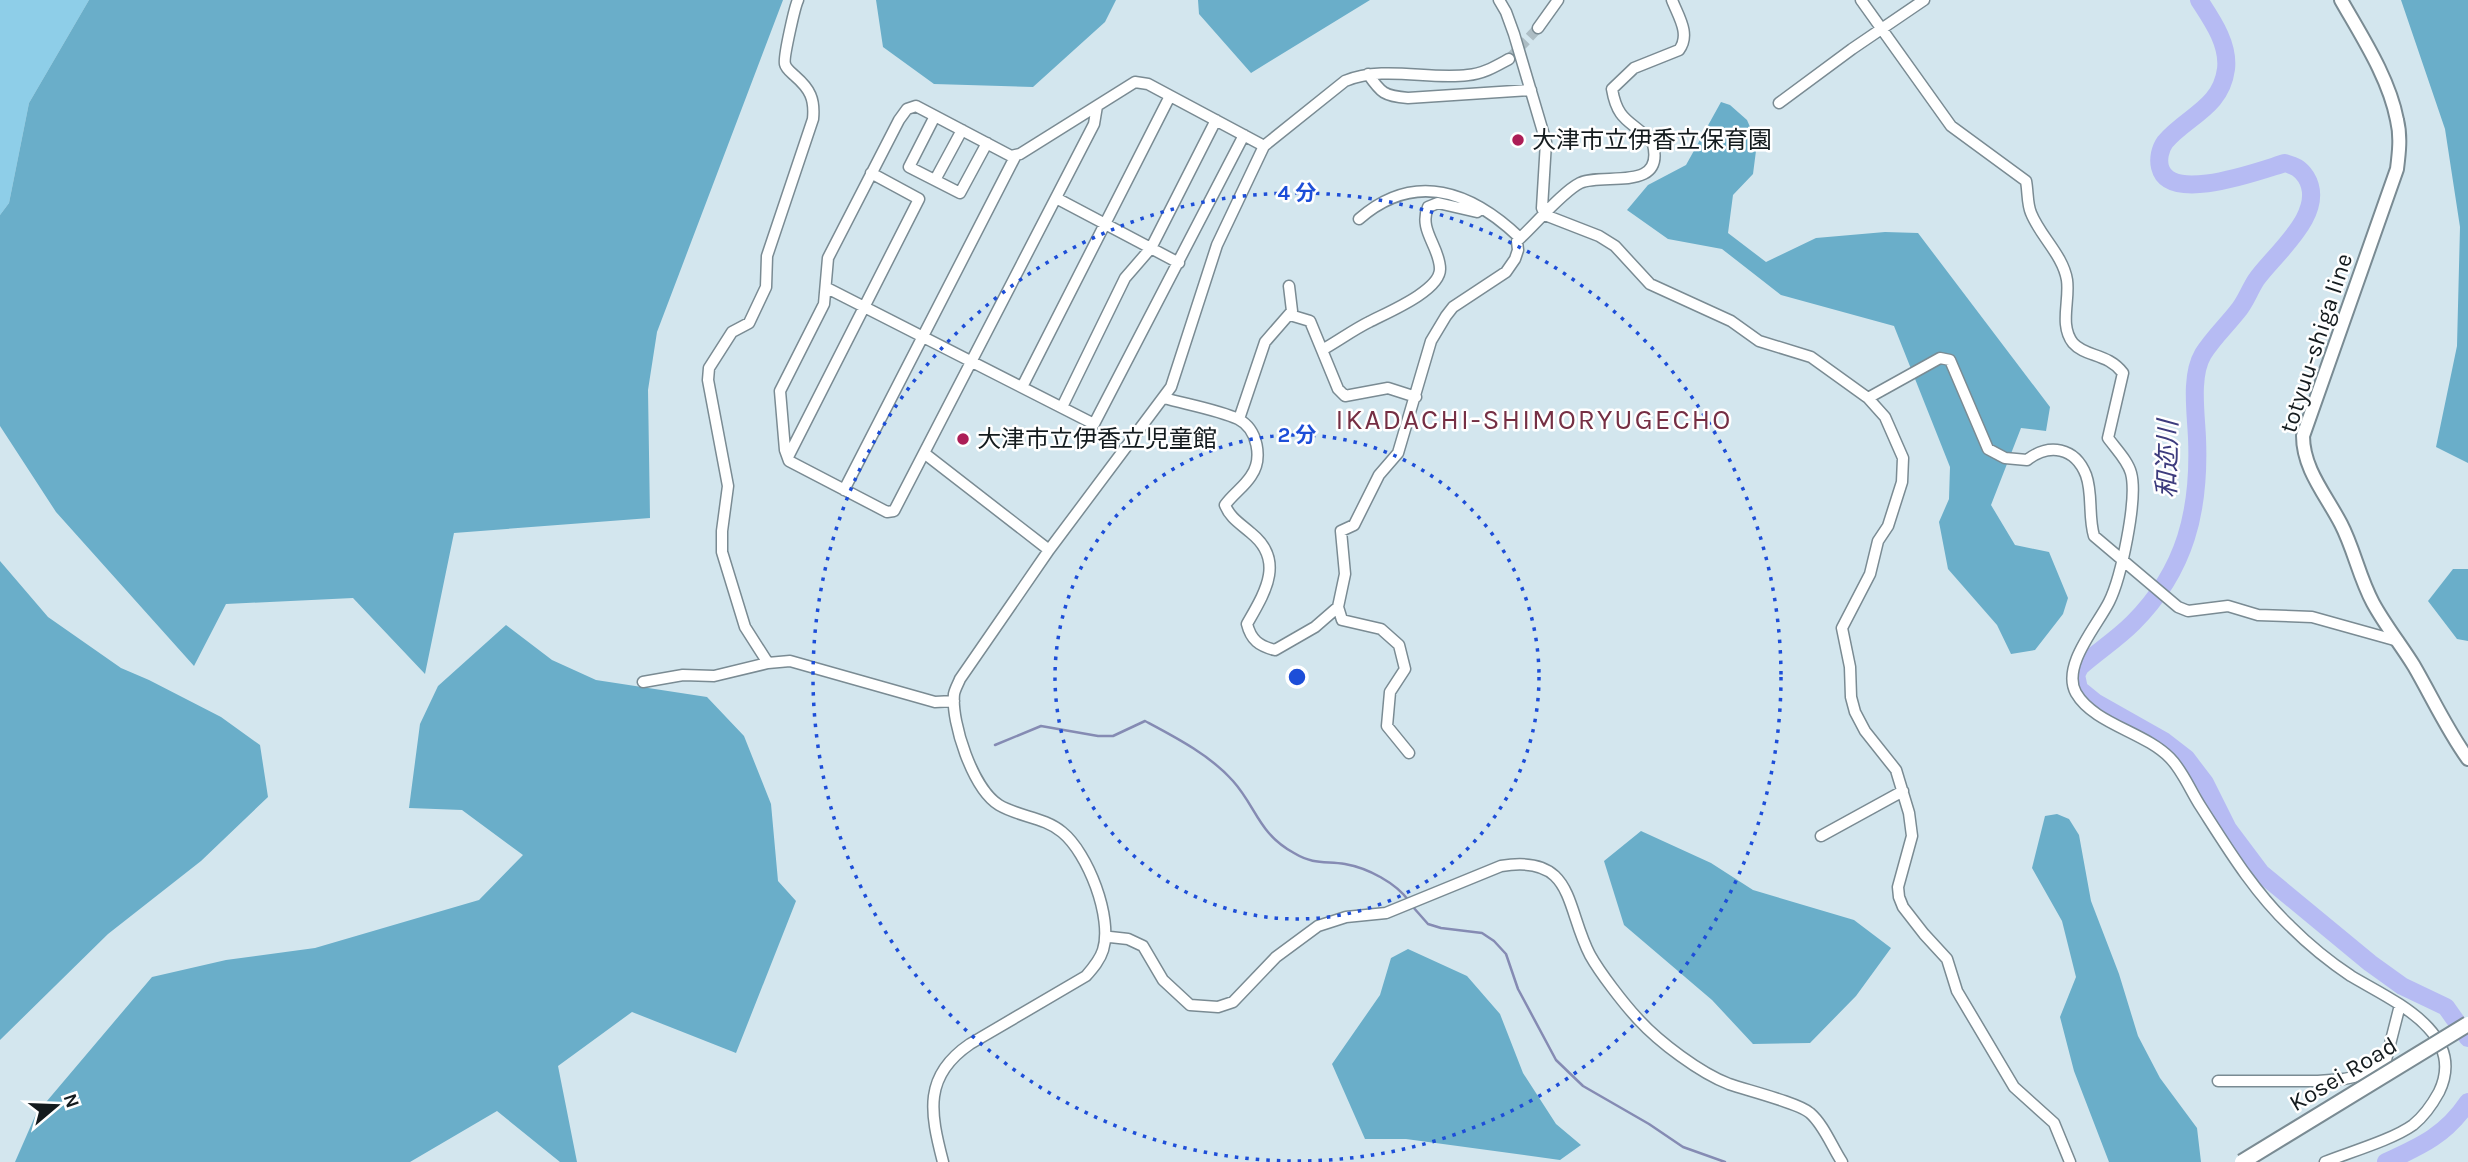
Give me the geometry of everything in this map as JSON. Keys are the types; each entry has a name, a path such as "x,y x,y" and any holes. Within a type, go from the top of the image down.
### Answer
{"highway":[{"name":"Kosei Road","path":"2242,1162 2468,1024"}],"main road":[{"name":"totyuu-shiga line","path":"2341,0 2386,85 2397,119 2400,143 2397,169 2311,412 2303,436 2303,450 2308,466 2345,532 2359,573 2374,605 2468,759"}],"street":[{"path":"768,663 745,627 722,552 722,531 729,486 708,380 709,368 732,332 749,323 766,288 767,256 813,119 814,104 809,89 788,70 784,62 785,47 798,0"},
{"path":"1499,0 1506,12 1546,142 1542,208 1545,215 1599,236 1615,246 1650,284 1731,321 1759,341 1811,357 1868,398 1885,417 1903,458 1902,482 1888,526 1878,541 1870,574 1842,628 1855,712 1865,731 1896,770 1903,791 1912,836 1898,887 1903,906 1947,959 1957,991 1999,1064 2014,1087 2054,1123 2070,1162"},
{"path":"1538,28 1558,0"},
{"path":"1409,753 1387,726 1390,692 1405,669 1399,645 1381,629 1342,620 1338,607 1346,574 1341,531 1353,525 1379,475 1398,453 1432,341 1453,307 1506,272 1515,259 1517,241 1568,191 1581,182 1633,177 1647,171 1652,165 1655,158 1653,144 1619,114 1614,106 1612,89 1633,68 1679,50 1684,43 1685,31 1672,0"},
{"path":"1861,0 1951,126 2026,181 2030,212 2062,265 2067,280 2068,336 2076,347 2115,362 2123,373 2108,438 2127,465 2133,480 2124,562 2109,601 2072,670 2075,692 2086,705 2100,715 2148,741 2173,761 2232,855 2289,925 2349,974 2400,1005 2429,1027 2444,1051 2445,1080 2433,1101 2413,1125 2325,1162"},
{"path":"1779,103 1924,0"},
{"path":"943,1162 934,1124 933,1096 937,1079 946,1066 957,1053 970,1044 1086,976 1104,949 1106,935 1106,917 1085,862 1063,832 1048,823 998,804 984,793 974,778 966,757 954,701 954,691 960,679 1049,550 1164,398 1177,371 1217,244 1264,146 1345,81 1368,74 1471,75 1491,69 1509,59"},
{"path":"1368,74 1380,91 1390,97 1408,99 1531,90"},
{"path":"1097,106 1094,124 894,511 887,512 789,461 780,391 824,304 828,258 907,109 916,106 1011,156 1135,82 1148,84 1264,146"},
{"path":"1022,387 1170,96"},
{"path":"935,116 909,167 960,193 987,144"},
{"path":"1062,407 1125,278 1151,248 1216,120"},
{"path":"935,180 962,130"},
{"path":"827,288 1094,424 1244,135"},
{"path":"844,490 1016,155"},
{"path":"788,457 919,199 871,173"},
{"path":"1359,219 1375,205 1411,192 1432,190 1450,193 1481,209 1504,222 1520,238"},
{"path":"1056,198 1179,262"},
{"path":"1322,350 1369,322 1390,313 1429,288 1438,279 1440,269 1425,225 1424,215 1428,207 1438,203 1477,212 1481,209"},
{"path":"1239,419 1265,342 1292,312 1289,286"},
{"path":"1290,315 1310,321 1338,389 1345,396 1388,388 1416,397"},
{"path":"1868,398 1940,358 1950,360 1988,449 2005,458 2027,460 2049,448 2064,452 2079,463 2086,475 2089,489 2090,522 2094,537 2178,607 2188,611 2228,606 2258,615 2312,617 2398,641"},
{"path":"1164,398 1239,419 1250,429 1256,443 1258,458 1253,474 1225,505 1229,514 1256,536 1266,554 1271,573 1264,593 1247,624 1250,635 1260,646 1275,650 1315,628 1338,607"},
{"path":"924,453 1049,550"},
{"path":"643,682 682,675 714,676 768,663 790,661 935,702 954,701"},
{"path":"1821,836 1903,791"},
{"path":"1110,937 1128,939 1143,946 1163,979 1189,1005 1218,1007 1233,1002 1276,957 1318,926 1346,917 1387,913 1501,866 1517,863 1536,866 1551,873 1564,885 1591,957 1638,1019 1669,1045 1726,1083 1809,1111 1842,1162"},
{"path":"2218,1081 2318,1082 2363,1075 2386,1060 2400,1005"}],"shaded area":[{"path":"0,0 89,0 29,103 9,203 0,215"},
{"path":"89,0 783,0 657,332 648,390 650,518 454,533 425,674 353,598 226,604 194,666 56,512 0,426 0,215 9,203 29,103"},
{"path":"876,0 1116,0 1105,22 1033,87 934,84 883,47"},
{"path":"1198,0 1370,0 1251,73 1199,14"},
{"path":"2401,0 2468,0 2468,463 2436,447 2457,346 2460,227 2445,129"},
{"path":"1721,102 1730,105 1747,120 1757,143 1753,174 1733,195 1728,233 1766,262 1816,238 1885,232 1918,233 2050,407 2046,431 2021,428 1991,505 2015,545 2049,552 2068,598 2063,614 2035,650 2011,654 1997,625 1948,569 1939,522 1949,499 1950,467 1894,326 1781,295 1722,249 1668,239 1627,210 1648,185 1686,165"},
{"path":"0,561 48,617 121,668 221,717 260,745 268,797 201,861 108,934 0,1040"},
{"path":"2453,569 2468,569 2468,641 2457,639 2428,601"},
{"path":"506,625 552,660 596,680 707,697 744,736 771,804 778,881 796,901 736,1053 632,1012 558,1066 577,1162 560,1162 497,1111 410,1162 15,1162 36,1114 152,977 226,960 315,948 479,900 523,855 462,810 409,808 420,724 438,686"},
{"path":"2057,814 2069,819 2079,835 2091,901 2119,974 2138,1036 2160,1078 2197,1128 2201,1162 2109,1162 2074,1071 2060,1017 2076,977 2062,921 2032,868 2045,816"},
{"path":"1641,831 1711,863 1753,890 1854,920 1891,948 1856,996 1810,1043 1753,1044 1712,1000 1624,925 1604,861"},
{"path":"1408,949 1467,976 1500,1014 1523,1073 1556,1124 1581,1145 1560,1160 1406,1139 1365,1139 1332,1064 1380,995 1391,958"}],"waterway":[{"name":"和迩川","path":"2199,0 2214,24 2225,50 2226,69 2223,82 2210,102 2165,142 2160,154 2160,167 2167,178 2180,183 2197,184 2217,182 2285,163 2302,171 2306,177 2311,191 2310,205 2296,232 2256,280 2240,308 2211,343 2199,363 2195,395 2196,490 2186,538 2177,560 2166,582 2133,623 2080,667 2076,675 2079,689 2095,702 2164,741 2186,758 2205,783 2228,829 2261,873 2370,963 2402,986 2446,1007 2468,1038"},
{"path":"995,745 1041,726 1113,736 1145,721 1192,747 1224,772 1241,791 1265,829 1282,845 1308,859 1345,864 1372,873 1397,888 1409,901"},
{"path":"1413,907 1428,924 1482,933 1494,941 1506,954 1518,989 1556,1060 1583,1086 1683,1147 1725,1162"},
{"name":"和迩川","path":"2386,1162 2422,1145 2442,1131 2468,1102"}],"tunnel":[{"path":"1509,59 1538,28"}],"place":[{"name":"大津市立伊香立保育園","path":"1518,140"},
{"name":"大津市立伊香立児童館","path":"963,439"}],"district":[{"name":"IKADACHI-SHIMORYUGECHO","path":"1534,419"}]}
